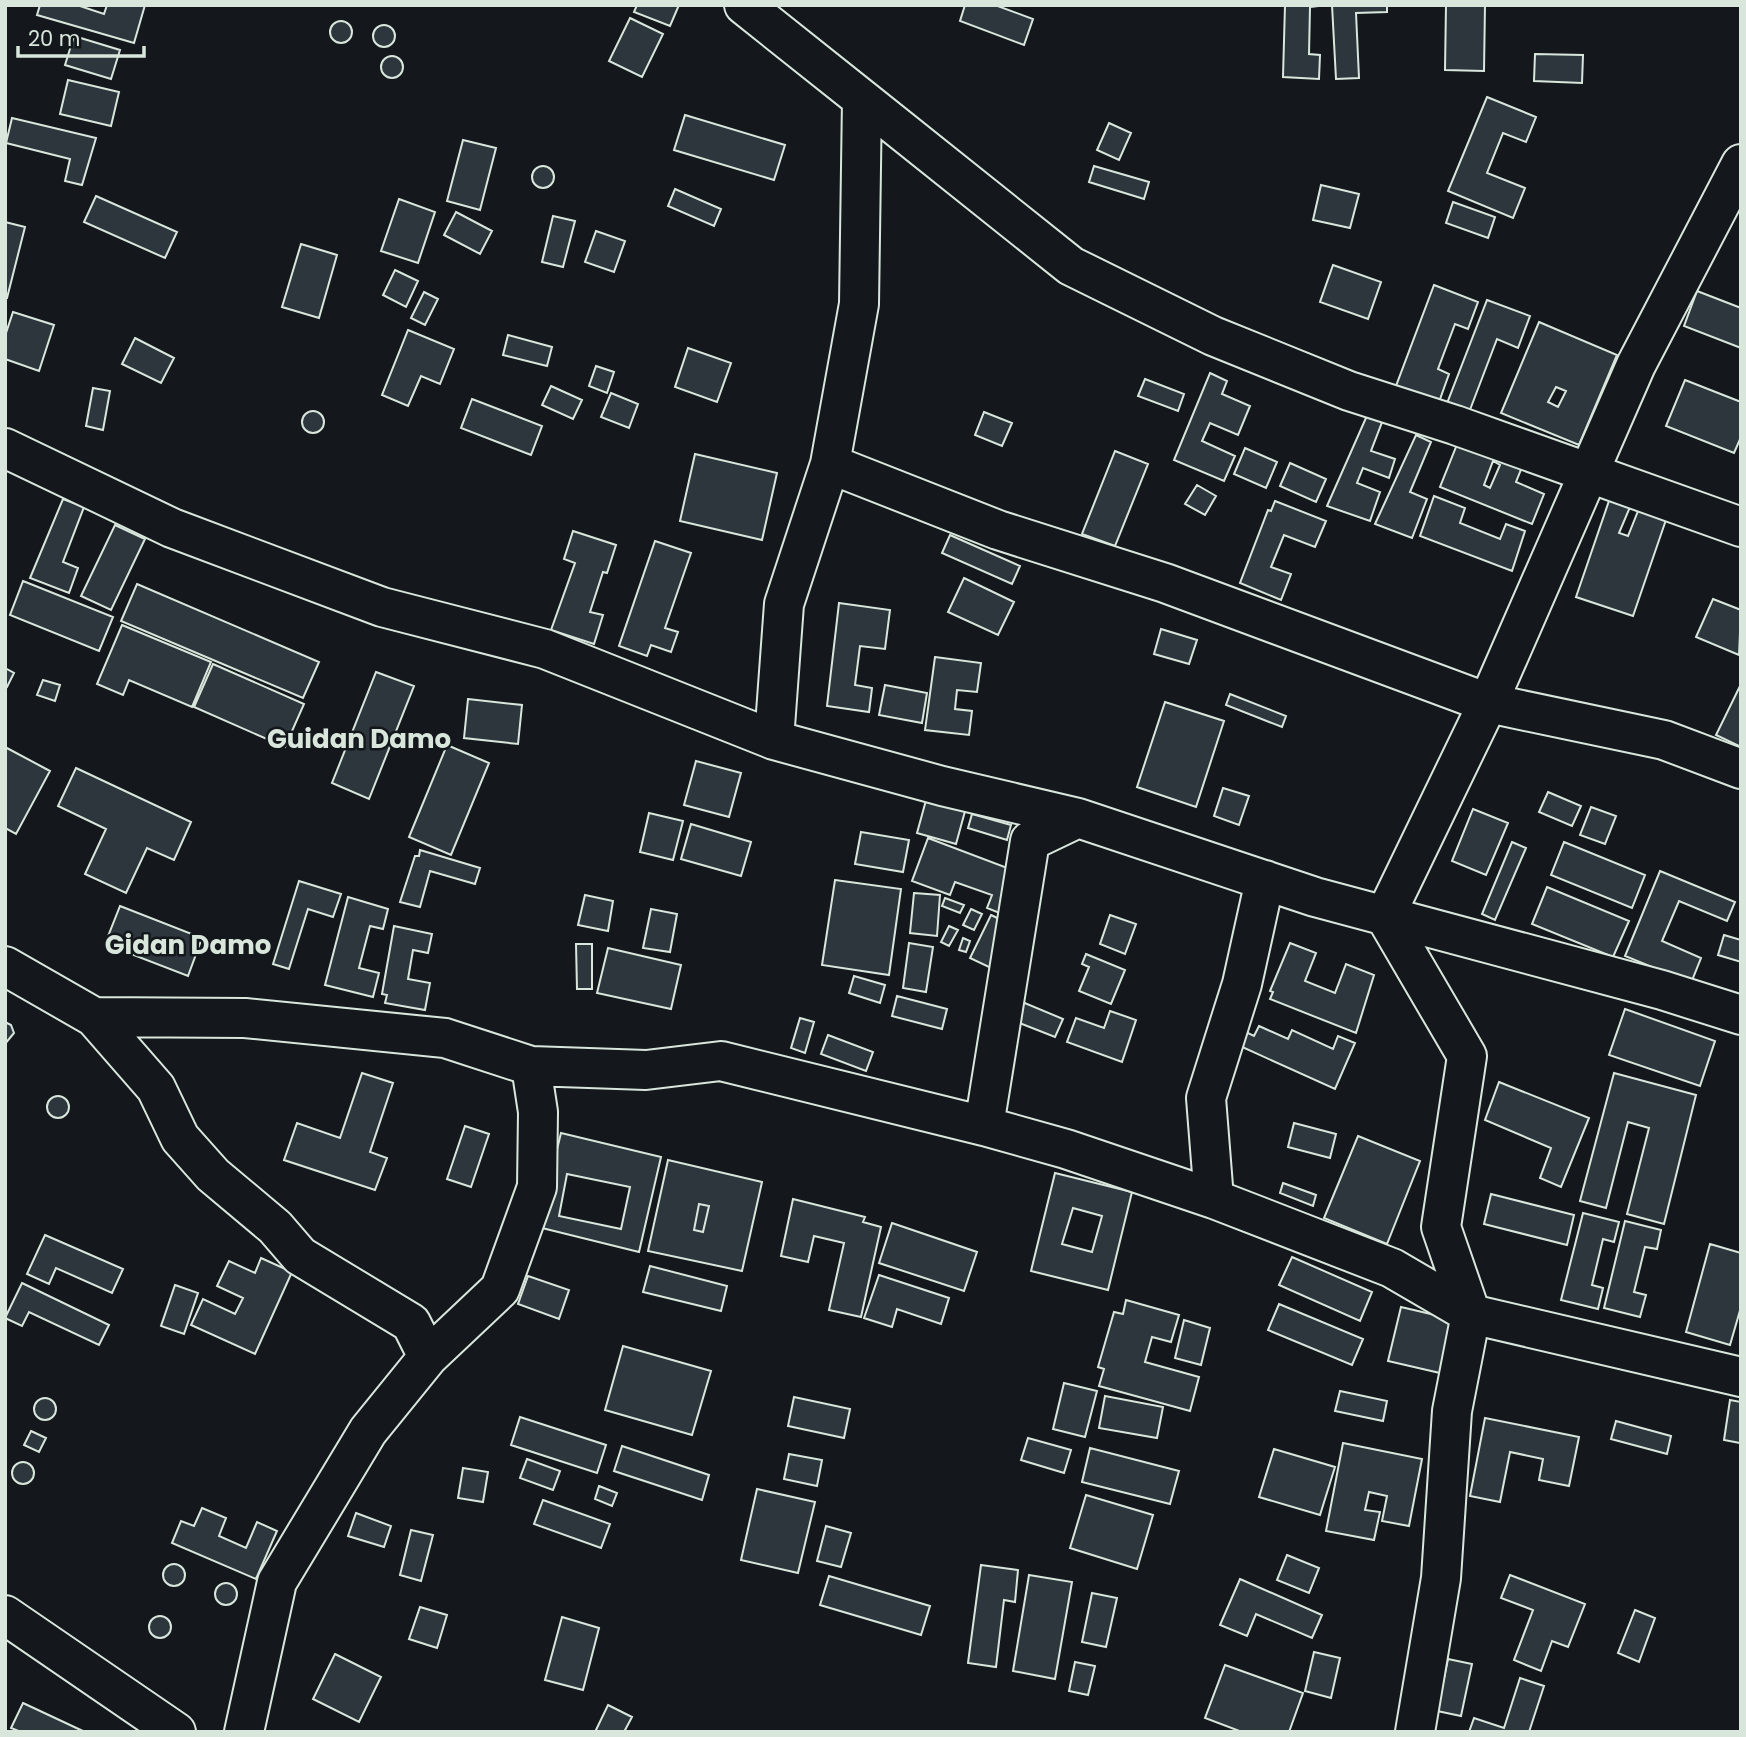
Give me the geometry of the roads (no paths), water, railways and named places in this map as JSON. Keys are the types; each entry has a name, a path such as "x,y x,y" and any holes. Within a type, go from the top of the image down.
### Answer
{"street":[{"path":"744,5 1071,266 1213,336 1337,386 1590,472 1741,527"},
{"path":"774,740 783,604 830,464 859,304 862,99"},
{"path":"1385,916 1488,703 1636,365 1741,164"},
{"path":"5,448 172,528 382,607 545,649 774,740 942,786 1078,818 1315,897 1662,990 1741,1015"},
{"path":"830,464 998,530 1165,583 1488,703 1664,740 1741,769"},
{"path":"984,1126 1030,841 1078,818"},
{"path":"1214,1199 1206,1098 1242,984 1265,880"},
{"path":"1385,916 1467,1056 1441,1227 1471,1314 1452,1411 1441,1578 1415,1732"},
{"path":"5,966 94,1017 156,1088 180,1138 213,1175 275,1227 300,1256 411,1323 428,1357"},
{"path":"94,1017 245,1018 445,1038 531,1066 646,1070 721,1061 1066,1149 1214,1199 1392,1268 1471,1314 1741,1377"},
{"path":"244,1732 277,1582 368,1431 428,1357 500,1289 537,1187 538,1112 531,1066"},
{"path":"5,1615 176,1732"}],"district":[{"name":"Guidan Damo","path":"359,739"},
{"name":"Gidan Damo","path":"188,945"}]}
